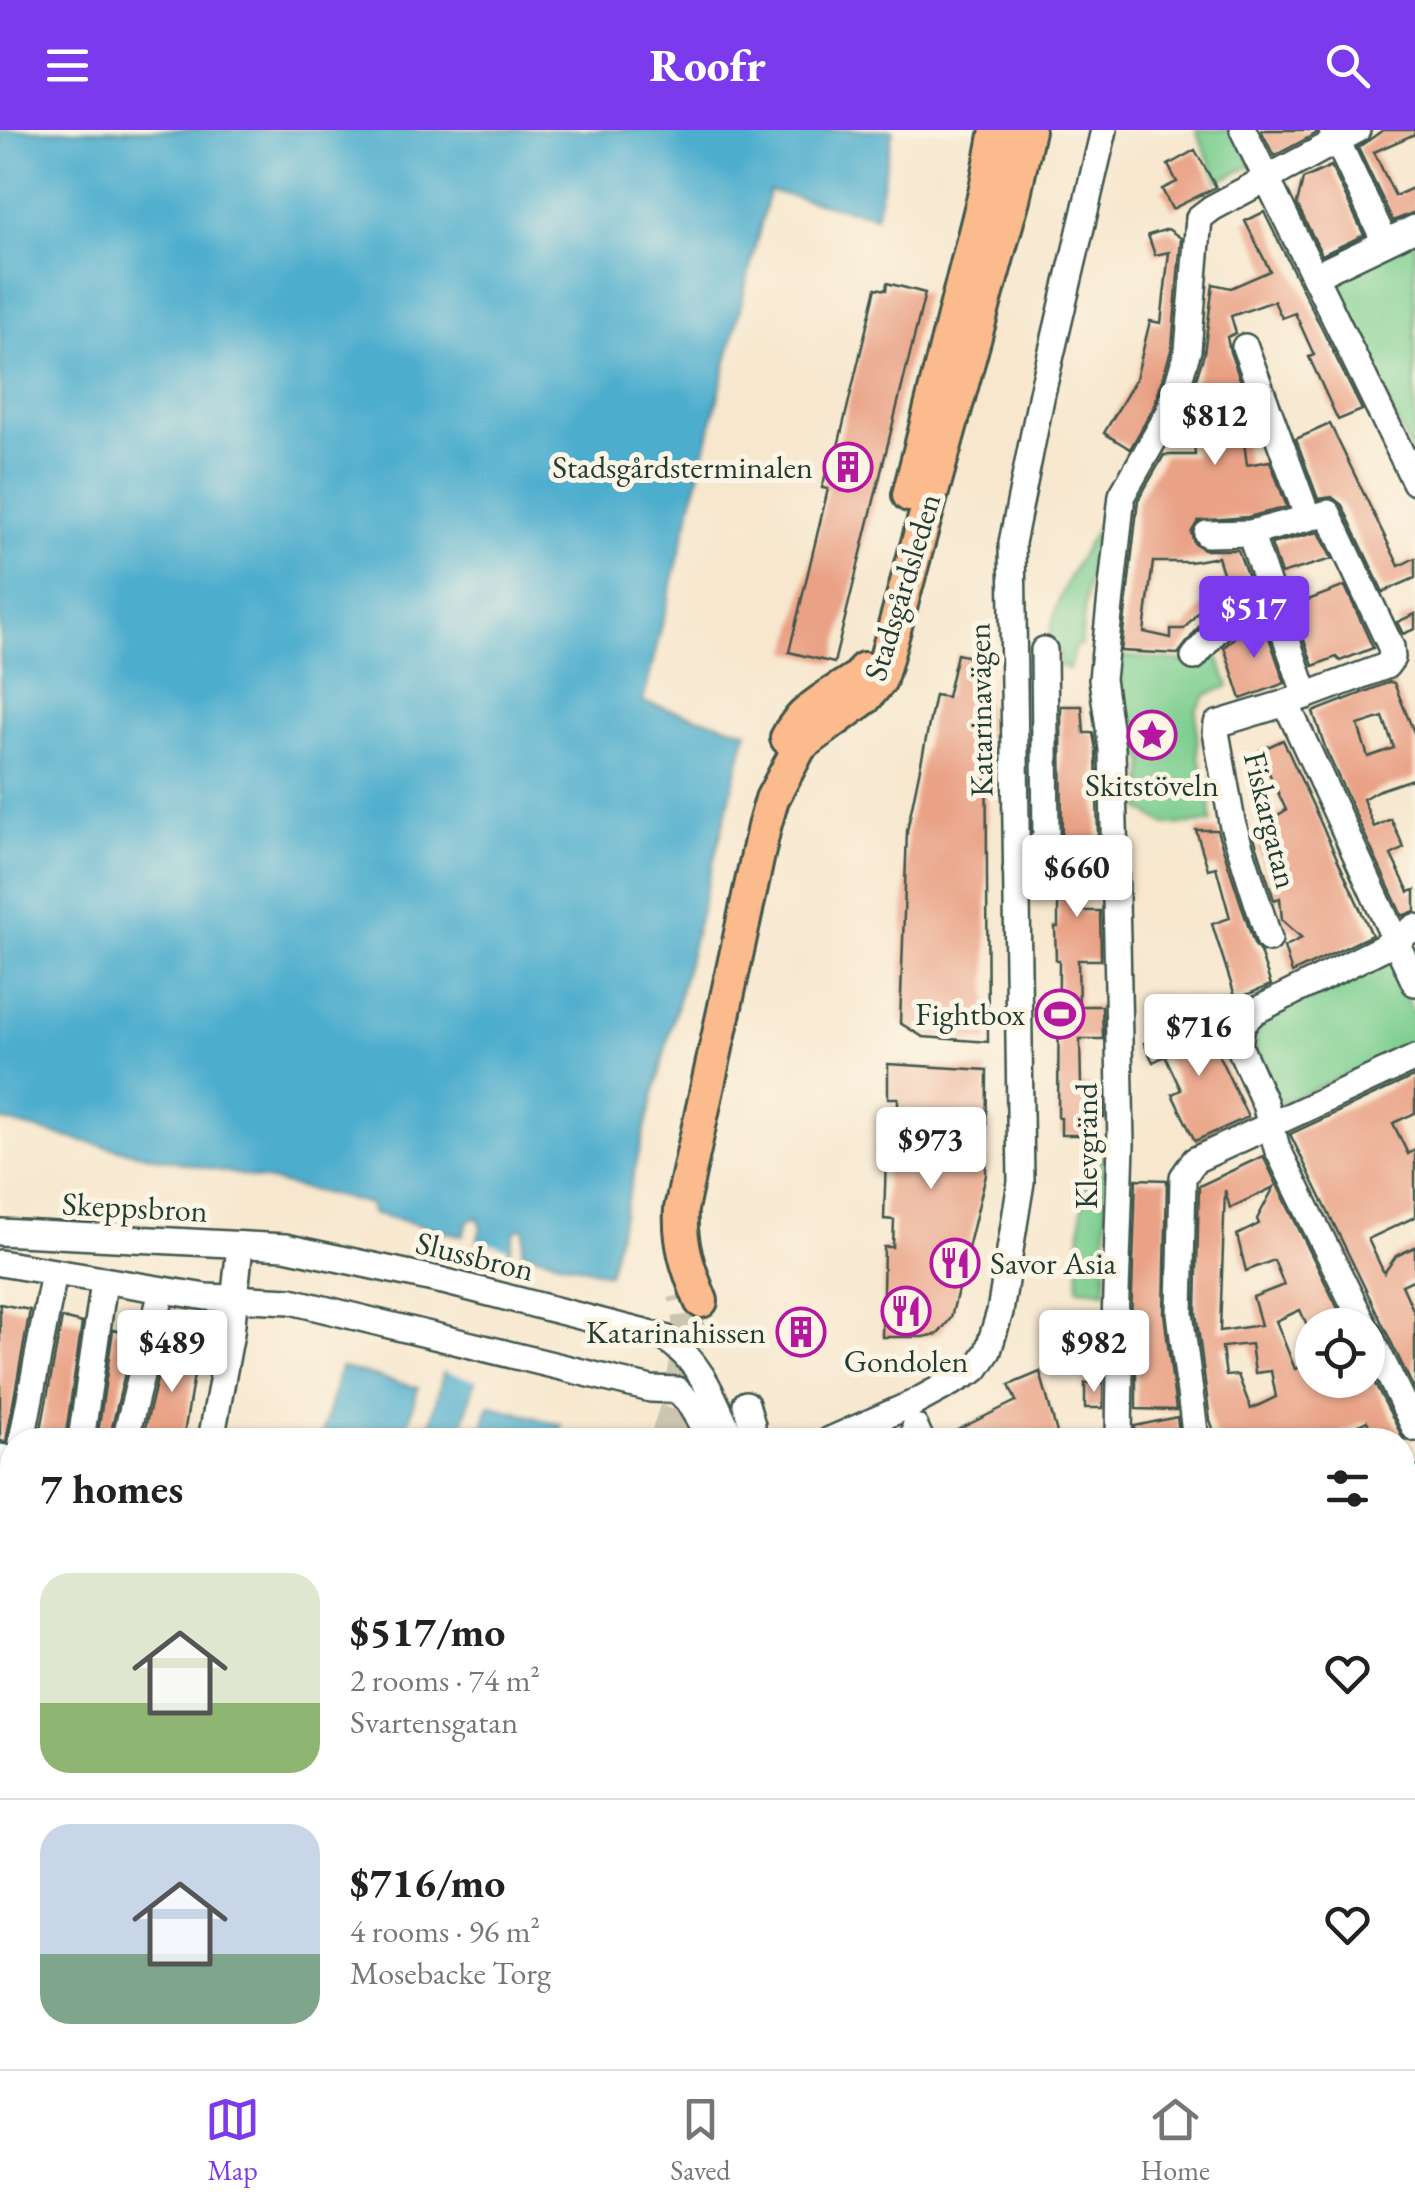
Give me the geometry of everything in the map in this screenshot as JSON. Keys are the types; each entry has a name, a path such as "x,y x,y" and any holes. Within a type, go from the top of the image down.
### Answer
{"main road":[{"name":"Stadsgårdsleden","path":"997,130 956,310 862,675 793,726 758,809 709,1048 670,1206 666,1238 670,1259 692,1298 680,1236 681,1209 772,799 800,746 865,698 880,680 1013,200 1028,130"}],"street":[{"name":"Katarinavägen","path":"856,1428 976,1369 993,1338 1003,1298 1021,1182 1012,544 1042,393 1104,130"},
{"path":"1242,130 1415,482"},
{"path":"1266,180 1342,133 1385,242"},
{"name":"Klevgränd","path":"1119,1428 1120,1368 1115,1323 1121,1145 1117,950 1112,748 1102,678 1122,495 1168,415 1188,350 1199,218 1266,180"},
{"path":"1314,276 1415,228"},
{"path":"1207,534 1250,533 1318,516 1245,347"},
{"name":"Fiskargatan","path":"1269,940 1232,822 1217,724 1296,700 1386,666 1392,658 1391,647 1318,516"},
{"path":"1250,533 1296,700 1404,935 1415,983"},
{"path":"1194,657 1216,631 1266,586"},
{"path":"1016,870 1046,837 1044,650"},
{"path":"1356,1308 1277,1148 1272,1124 1239,1046 1242,1024 1254,1011 1404,935"},
{"path":"1194,1428 1180,1314 1184,1176 1196,1160 1415,1058"},
{"name":"Skeppsbron","path":"0,1232 268,1246"},
{"path":"224,1428 244,1333 240,1245"},
{"name":"Slussbron","path":"268,1246 443,1281 664,1338 682,1350 748,1426"},
{"path":"0,1263 162,1291 291,1301 651,1389 677,1390 688,1400 704,1428"},
{"path":"24,1428 54,1273"},
{"path":"84,1428 104,1282"},
{"path":"128,1428 162,1291"},
{"path":"213,1428 231,1333 245,1298"},
{"path":"1385,1367 1415,1428"},
{"path":"651,1389 673,1404 691,1428"}],"green space":[{"path":"1196,130 1236,130 1252,166 1218,181"},
{"path":"1415,238 1415,460 1332,284 1334,278"},
{"path":"1108,509 1103,552 1090,557 1091,583 1087,584 1081,645 1075,646 1069,669 1060,666 1059,650 1048,648 1051,629 1070,576"},
{"path":"1217,654 1229,686 1206,695 1196,710 1198,756 1210,786 1211,823 1166,825 1141,809 1145,760 1129,748 1120,689 1121,656 1191,662"},
{"path":"1386,955 1415,1016 1415,1044 1277,1106 1253,1050 1254,1028 1260,1018"},
{"path":"1090,1155 1106,1155 1102,1166 1106,1169 1106,1291 1078,1288 1082,1205"}],"water":[{"path":"0,130 893,130 876,216 769,191 643,702 747,731 608,1274 522,1251 525,1230 515,1231 462,1428 429,1428 481,1227 478,1217 468,1221 463,1236 372,1213 369,1204 0,1120"},
{"path":"340,1367 418,1388 407,1428 324,1428"},
{"path":"489,1405 562,1425 561,1428 483,1428"}],"pier":[{"path":"477,1240 508,1248 504,1264 509,1266 479,1381 439,1370 468,1256 473,1257"}],"building":[{"path":"1261,130 1316,130 1317,133 1274,156"},
{"path":"1383,130 1415,130 1415,134 1374,152 1395,196 1415,187 1415,212 1393,221 1358,148"},
{"path":"1195,150 1216,187 1172,209 1162,189 1177,182 1168,165"},
{"path":"1331,166 1364,235 1322,255 1297,204 1303,179"},
{"path":"1264,212 1362,410 1338,420 1309,357 1314,355 1295,313 1282,318 1274,301 1231,316 1236,333 1227,337 1230,352 1257,426 1242,427 1247,465 1270,461 1287,507 1248,517 1198,521 1191,533 1194,543 1206,550 1238,550 1249,580 1204,620 1178,654 1121,651 1138,500 1164,455 1195,455 1193,426 1182,424 1204,354 1213,284 1231,288 1270,271 1245,221","holes":["1218,557 1225,579 1184,629 1171,629 1171,638 1144,632 1153,562"]},
{"path":"1168,229 1181,238 1172,347 1154,407 1130,449 1104,433 1136,379 1150,321 1161,323 1169,252 1155,255 1148,235"},
{"name":"Stadsgårdsterminalen","path":"887,283 925,293 834,663 789,652 828,489 822,488 829,462 834,463 876,288 886,290"},
{"path":"1330,424 1399,566 1415,558 1415,578 1383,592 1342,505 1332,497 1318,499 1296,439"},
{"path":"1319,532 1332,559 1281,574 1271,544"},
{"path":"1345,586 1373,648 1313,666 1292,606"},
{"path":"1415,614 1415,629 1403,634 1397,622"},
{"path":"1262,618 1285,683 1241,699 1224,647 1251,622"},
{"path":"957,654 980,659 972,700 986,702 988,1042 923,1037 900,1023 907,831 935,695 947,697"},
{"path":"1394,683 1415,735 1415,778 1363,799 1374,827 1391,819 1404,848 1391,855 1409,892 1415,890 1415,911 1402,916 1326,750 1313,712","holes":["1383,717 1394,748 1368,757 1358,725"]},
{"path":"1061,706 1082,706 1084,733 1093,733 1096,750 1099,881 1080,881 1080,911 1100,911 1101,960 1078,960 1079,1006 1102,1006 1103,1039 1080,1039 1081,1085 1104,1085 1104,1117 1082,1117 1082,1135 1061,1135 1058,1118 1059,960 1055,927 1062,855"},
{"path":"1283,740 1372,935 1292,973 1284,947 1302,938 1282,920 1280,898 1274,900 1252,831 1286,810 1259,751"},
{"path":"1196,830 1217,830 1271,985 1236,999 1212,924 1230,918 1216,867 1208,869"},
{"path":"1200,1016 1248,1117 1195,1141 1172,1094 1181,1090 1165,1056 1153,1062 1144,1043"},
{"path":"888,1064 987,1070 986,1175 951,1318 938,1334 923,1337 882,1337 884,1247 893,1247 894,1220 884,1219 887,1125 898,1126 898,1098 888,1098"},
{"path":"1415,1076 1415,1113 1393,1123 1408,1154 1415,1149 1415,1217 1368,1239 1384,1273 1396,1256 1415,1247 1415,1279 1402,1285 1415,1314 1415,1391 1385,1329 1385,1308 1375,1308 1290,1134"},
{"path":"1263,1156 1338,1308 1295,1308 1295,1312 1276,1321 1295,1369 1295,1398 1382,1398 1398,1428 1370,1428 1367,1421 1352,1428 1213,1428 1196,1312 1199,1186","holes":["1274,1187 1257,1219 1259,1224 1237,1235 1246,1271 1274,1260 1284,1285 1253,1297 1261,1325 1220,1331 1225,1190 1230,1208","1251,1344 1255,1373 1271,1371 1276,1397 1251,1409 1238,1375 1226,1376 1222,1347"]},
{"path":"1136,1179 1167,1180 1164,1313 1176,1410 1136,1409 1131,1322"},
{"path":"0,1304 30,1310 9,1428 0,1428"},
{"path":"62,1318 82,1323 67,1428 41,1428"},
{"path":"113,1330 134,1335 112,1428 99,1428"},
{"path":"166,1343 198,1351 185,1428 145,1428"},
{"path":"1103,1367 1103,1408 1085,1408 1085,1383 1102,1383"},
{"path":"1040,1372 1056,1428 961,1428 1016,1401 1009,1385"},
{"path":"1177,1417 1178,1428 1135,1428"}],"tunnel":[{"path":"669,1428 685,1368 688,1330 684,1294"}],"place":[{"name":"Stadsgårdsterminalen","path":"848,467"},
{"name":"Skitstöveln","path":"1152,735"},
{"name":"Fightbox","path":"1060,1014"},
{"name":"Savor Asia","path":"955,1263"},
{"name":"Gondolen","path":"906,1311"},
{"name":"Katarinahissen","path":"801,1332"}]}
